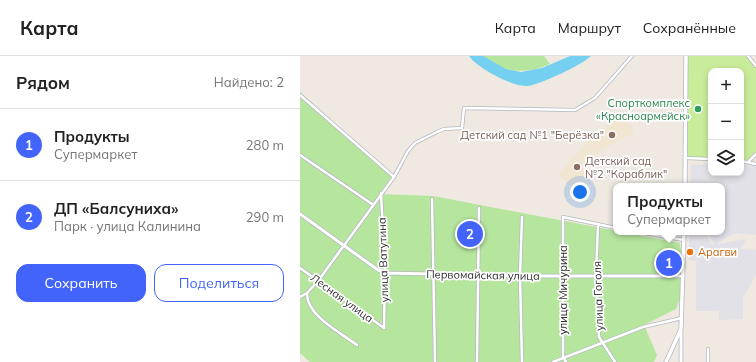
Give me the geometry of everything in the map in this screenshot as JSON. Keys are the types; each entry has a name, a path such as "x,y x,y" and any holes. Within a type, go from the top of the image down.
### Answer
{"main road":[{"path":"685,183 686,56"},
{"path":"666,362 681,329 684,276 684,235"}],"street":[{"path":"300,297 307,293 318,281 372,204 394,177 408,151 415,143 442,130 462,128 464,108 575,110 595,98 632,56"},
{"path":"748,56 756,66"},
{"path":"300,95 394,177"},
{"path":"748,162 756,154"},
{"path":"300,155 372,204"},
{"path":"685,158 708,159"},
{"path":"744,161 756,164"},
{"name":"улица Ватутина","path":"381,192 385,273 384,328"},
{"path":"432,199 435,362"},
{"path":"477,362 479,208"},
{"path":"300,214 378,270 385,273"},
{"name":"улица Мичурина","path":"563,357 563,216 598,224"},
{"path":"522,217 520,276 522,362"},
{"path":"598,224 613,227"},
{"name":"улица Гоголя","path":"598,224 596,275 599,337 615,362"},
{"path":"655,235 684,240"},
{"name":"Лесная улица","path":"300,268 384,328"},
{"name":"Первомайская улица","path":"385,273 520,276 684,276"},
{"path":"307,293 307,301 317,315 358,344"},
{"path":"553,362 643,327 682,318"},
{"path":"680,362 681,329"},
{"path":"672,349 678,347 680,350"},
{"path":"708,349 708,362"},
{"path":"563,357 566,362"}],"shaded area":[{"path":"623,115 635,132 600,151 590,160 588,196 579,192 558,175 591,138"},
{"path":"708,164 708,176 744,176 744,164 756,165 756,235 736,233 716,244 746,239 741,249 756,250 756,275 743,298 743,319 719,320 719,311 696,311 696,261 689,260 689,235 706,235 712,245 714,244 710,235 725,235 725,183 690,183 691,165"}],"green space":[{"path":"483,56 544,56 550,64 533,70 515,70 498,66"},
{"name":"Спорткомплекс «Красноармейск»","path":"686,56 748,56 756,66 756,154 748,162 744,161 744,68 708,68 708,159 685,158"},
{"path":"300,92 393,175 381,194 433,196 613,230 613,235 638,235 680,243 684,276 683,291 676,309 644,325 657,355 654,362 310,362 300,353"}],"water":[{"path":"469,56 483,56 506,69 521,72 542,68 570,56 591,56 561,74 528,86 514,83 496,76 479,66"}],"place":[{"name":"Спорткомплекс «Красноармейск»","path":"698,109"},
{"name":"Детский сад №1 \"Берёзка\"","path":"612,135"},
{"name":"Детский сад №2 \"Кораблик\"","path":"577,167"},
{"name":"ДП «Балсуниха»","path":"470,234"},
{"name":"Арагви","path":"690,252"},
{"name":"Продукты","path":"669,263"}]}
